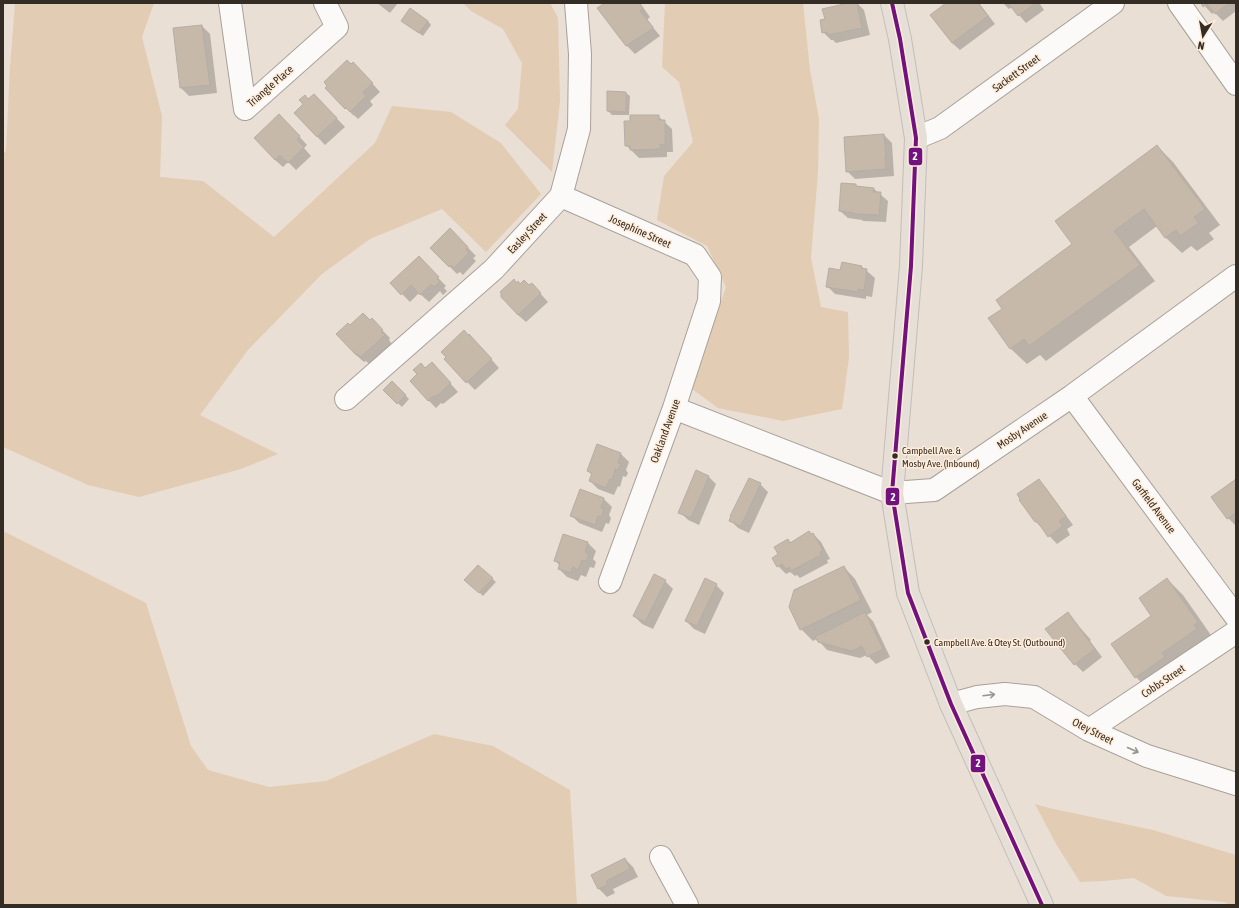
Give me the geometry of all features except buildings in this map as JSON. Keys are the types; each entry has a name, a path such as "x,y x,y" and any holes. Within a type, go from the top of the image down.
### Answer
{"main road":[{"path":"892,3 900,39 916,138 911,266 892,493 908,593 951,704 1042,905"}],"street":[{"name":"Triangle Place","path":"230,3 245,109 337,27 325,3"},
{"name":"Easley Street","path":"346,399 494,269 561,196 579,130 580,54 576,3"},
{"name":"Sackett Street","path":"916,138 940,128 1113,3"},
{"path":"1179,3 1236,84"},
{"name":"Josephine Street","path":"561,196 695,255 710,277"},
{"name":"Mosby Avenue","path":"674,408 892,493 934,490 1072,396 1236,276"},
{"name":"Oakland Avenue","path":"610,582 674,408 710,301 710,277"},
{"name":"Garfield Avenue","path":"1072,396 1236,617"},
{"name":"Cobbs Street","path":"1089,730 1236,632"},
{"name":"Otey Street","path":"951,704 977,697 1005,694 1034,698 1089,730 1146,756 1236,784"},
{"path":"661,857 687,905"}],"shaded area":[{"path":"15,3 154,3 142,37 162,116 160,177 203,181 274,237 375,143 392,106 451,112 501,143 541,194 486,252 442,209 370,239 322,274 248,350 200,415 278,454 241,469 139,497 88,485 3,447 3,154 6,151"},
{"path":"463,3 550,3 558,18 560,101 552,172 505,125 518,109 522,63 503,29 471,11"},
{"path":"665,3 803,3 810,70 819,119 818,172 811,258 821,307 848,312 849,358 842,409 783,421 718,408 692,389 726,287 707,246 657,220 664,176 693,142 679,82 662,67"},
{"path":"3,531 146,603 191,746 208,770 269,787 326,781 434,734 493,746 570,790 577,905 3,905"},
{"path":"1035,804 1153,830 1236,855 1236,905 1229,905 1224,902 1166,896 1134,878 1080,882 1056,844"}],"transit line":[{"name":"2","path":"892,3 900,39 916,138 911,266 892,493 908,593 951,704 1042,905"}],"place":[{"name":"Campbell Ave. & Mosby Ave. (Inbound)","path":"895,456"},
{"name":"Campbell Ave. & Otey St. (Outbound)","path":"927,642"}]}
